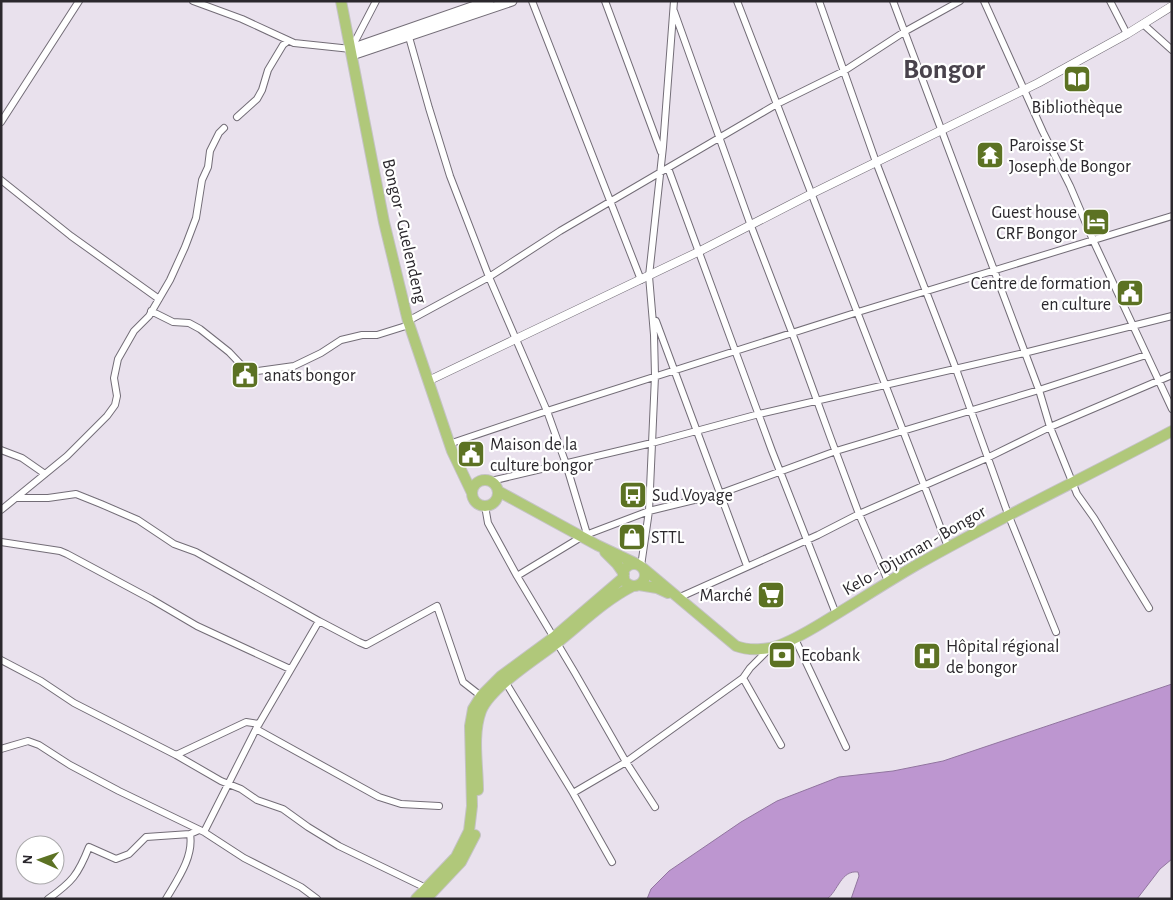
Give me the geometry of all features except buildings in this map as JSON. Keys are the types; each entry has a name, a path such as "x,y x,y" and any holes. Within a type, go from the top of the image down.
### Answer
{"highway":[{"name":"Bongor - Guelendeng","path":"342,1 387,236 409,323 449,444 472,493"},
{"name":"Kelo - Djuman - Bongor","path":"597,545 640,566 736,646 745,649 770,648 795,639 888,582 1008,514 1073,483 1172,431"},
{"path":"457,463 498,491 497,498 488,505"},
{"path":"486,481 474,485 472,493 474,501 481,506 508,502 522,503"},
{"name":"Kelo - Djuman - Bongor","path":"498,491 585,535 617,564 624,575"},
{"path":"416,899 426,894 461,862 476,834 479,807 478,726 481,711 487,701 555,640 624,575 628,566 640,566 645,573 644,579 636,586 610,601 555,640 501,676 481,696 473,709 470,726 472,806 469,831 456,857 426,894"},
{"path":"624,575 626,582 636,586"},
{"name":"Kelo - Djuman - Bongor","path":"636,586 657,588 678,598"}],"main road":[{"path":"352,52 489,1"},
{"path":"352,52 409,37 512,1"}],"street":[{"path":"1,122 79,1"},
{"path":"193,1 242,19 300,45 352,52 376,1"},
{"path":"532,1 641,280"},
{"path":"605,1 662,155"},
{"path":"640,566 649,511 655,376 653,312 649,276 661,172 674,1"},
{"path":"737,1 948,547"},
{"path":"819,1 876,162 956,369 1008,514 1056,632"},
{"path":"893,1 940,132 1038,390 1050,427 1077,494 1094,518 1149,608"},
{"path":"151,311 173,322 189,324 200,329 251,372 294,366 321,353 341,340 362,335 377,335 409,323 776,104 844,70 904,32 960,1"},
{"path":"984,1 1023,90 1070,186 1172,409"},
{"path":"1110,1 1127,34"},
{"path":"428,381 641,280 811,194 940,132 1127,34 1172,6"},
{"path":"674,11 718,138 859,514 888,582"},
{"path":"1143,24 1172,50"},
{"path":"409,37 439,145 489,277 547,411 566,464 585,535"},
{"path":"238,117 257,99 268,70 282,45 288,41"},
{"path":"1,510 71,452 107,416 115,405 117,396 114,378 118,359 134,331 146,320 159,299 185,247 194,226 202,180 208,167 210,151 219,133 224,128"},
{"path":"668,168 780,471 836,614"},
{"path":"1,180 71,236 159,299"},
{"path":"449,444 792,332 926,292 993,269 1172,216"},
{"path":"653,312 746,566"},
{"path":"486,481 566,464 759,414 1024,353 1172,316"},
{"path":"517,576 585,535 649,511 719,494 836,451 1146,355"},
{"path":"678,598 859,514 987,458 1050,427 1172,375"},
{"path":"1,450 22,458 45,474"},
{"path":"16,498 48,498 73,494 88,498 138,520 174,544 203,556 366,645 437,606 463,682 481,696"},
{"path":"488,505 488,523 517,576 626,762 655,807"},
{"path":"1,542 60,551 67,554 197,626 290,669"},
{"path":"48,899 60,892 73,879 89,847 116,859 129,854 146,837 190,834 201,831 290,669 319,621"},
{"path":"795,639 846,747"},
{"path":"573,793 626,762 743,678 770,648"},
{"path":"1,660 49,686 74,703 228,784 241,789 257,800 283,809 339,846 426,894"},
{"path":"743,678 781,745"},
{"path":"506,682 612,862"},
{"path":"176,755 246,722 258,727 379,797 401,804 438,806"},
{"path":"1,749 29,741 111,787 201,831 244,858 301,887 317,899"},
{"path":"166,899 187,858 190,834"}],"shaded area":[{"path":"1172,684 1172,859 1160,869 1137,899 851,899 859,876 858,872 852,872 844,878 827,899 647,899 651,889 669,871 741,822 777,801 839,777 893,771 943,761"}],"place":[{"name":"Bibliothèque","path":"1077,79"},
{"name":"Paroisse St Joseph de Bongor","path":"990,155"},
{"name":"Guest house CRF Bongor","path":"1096,222"},
{"name":"Centre de formation en culture","path":"1130,293"},
{"name":"anats bongor","path":"245,375"},
{"name":"Maison de la culture bongor","path":"471,454"},
{"name":"Sud Voyage","path":"633,495"},
{"name":"STTL","path":"632,537"},
{"name":"Marché","path":"771,595"},
{"name":"Ecobank","path":"782,655"},
{"name":"Hôpital régional de bongor","path":"927,656"}],"district":[{"name":"Bongor","path":"944,68"}]}
